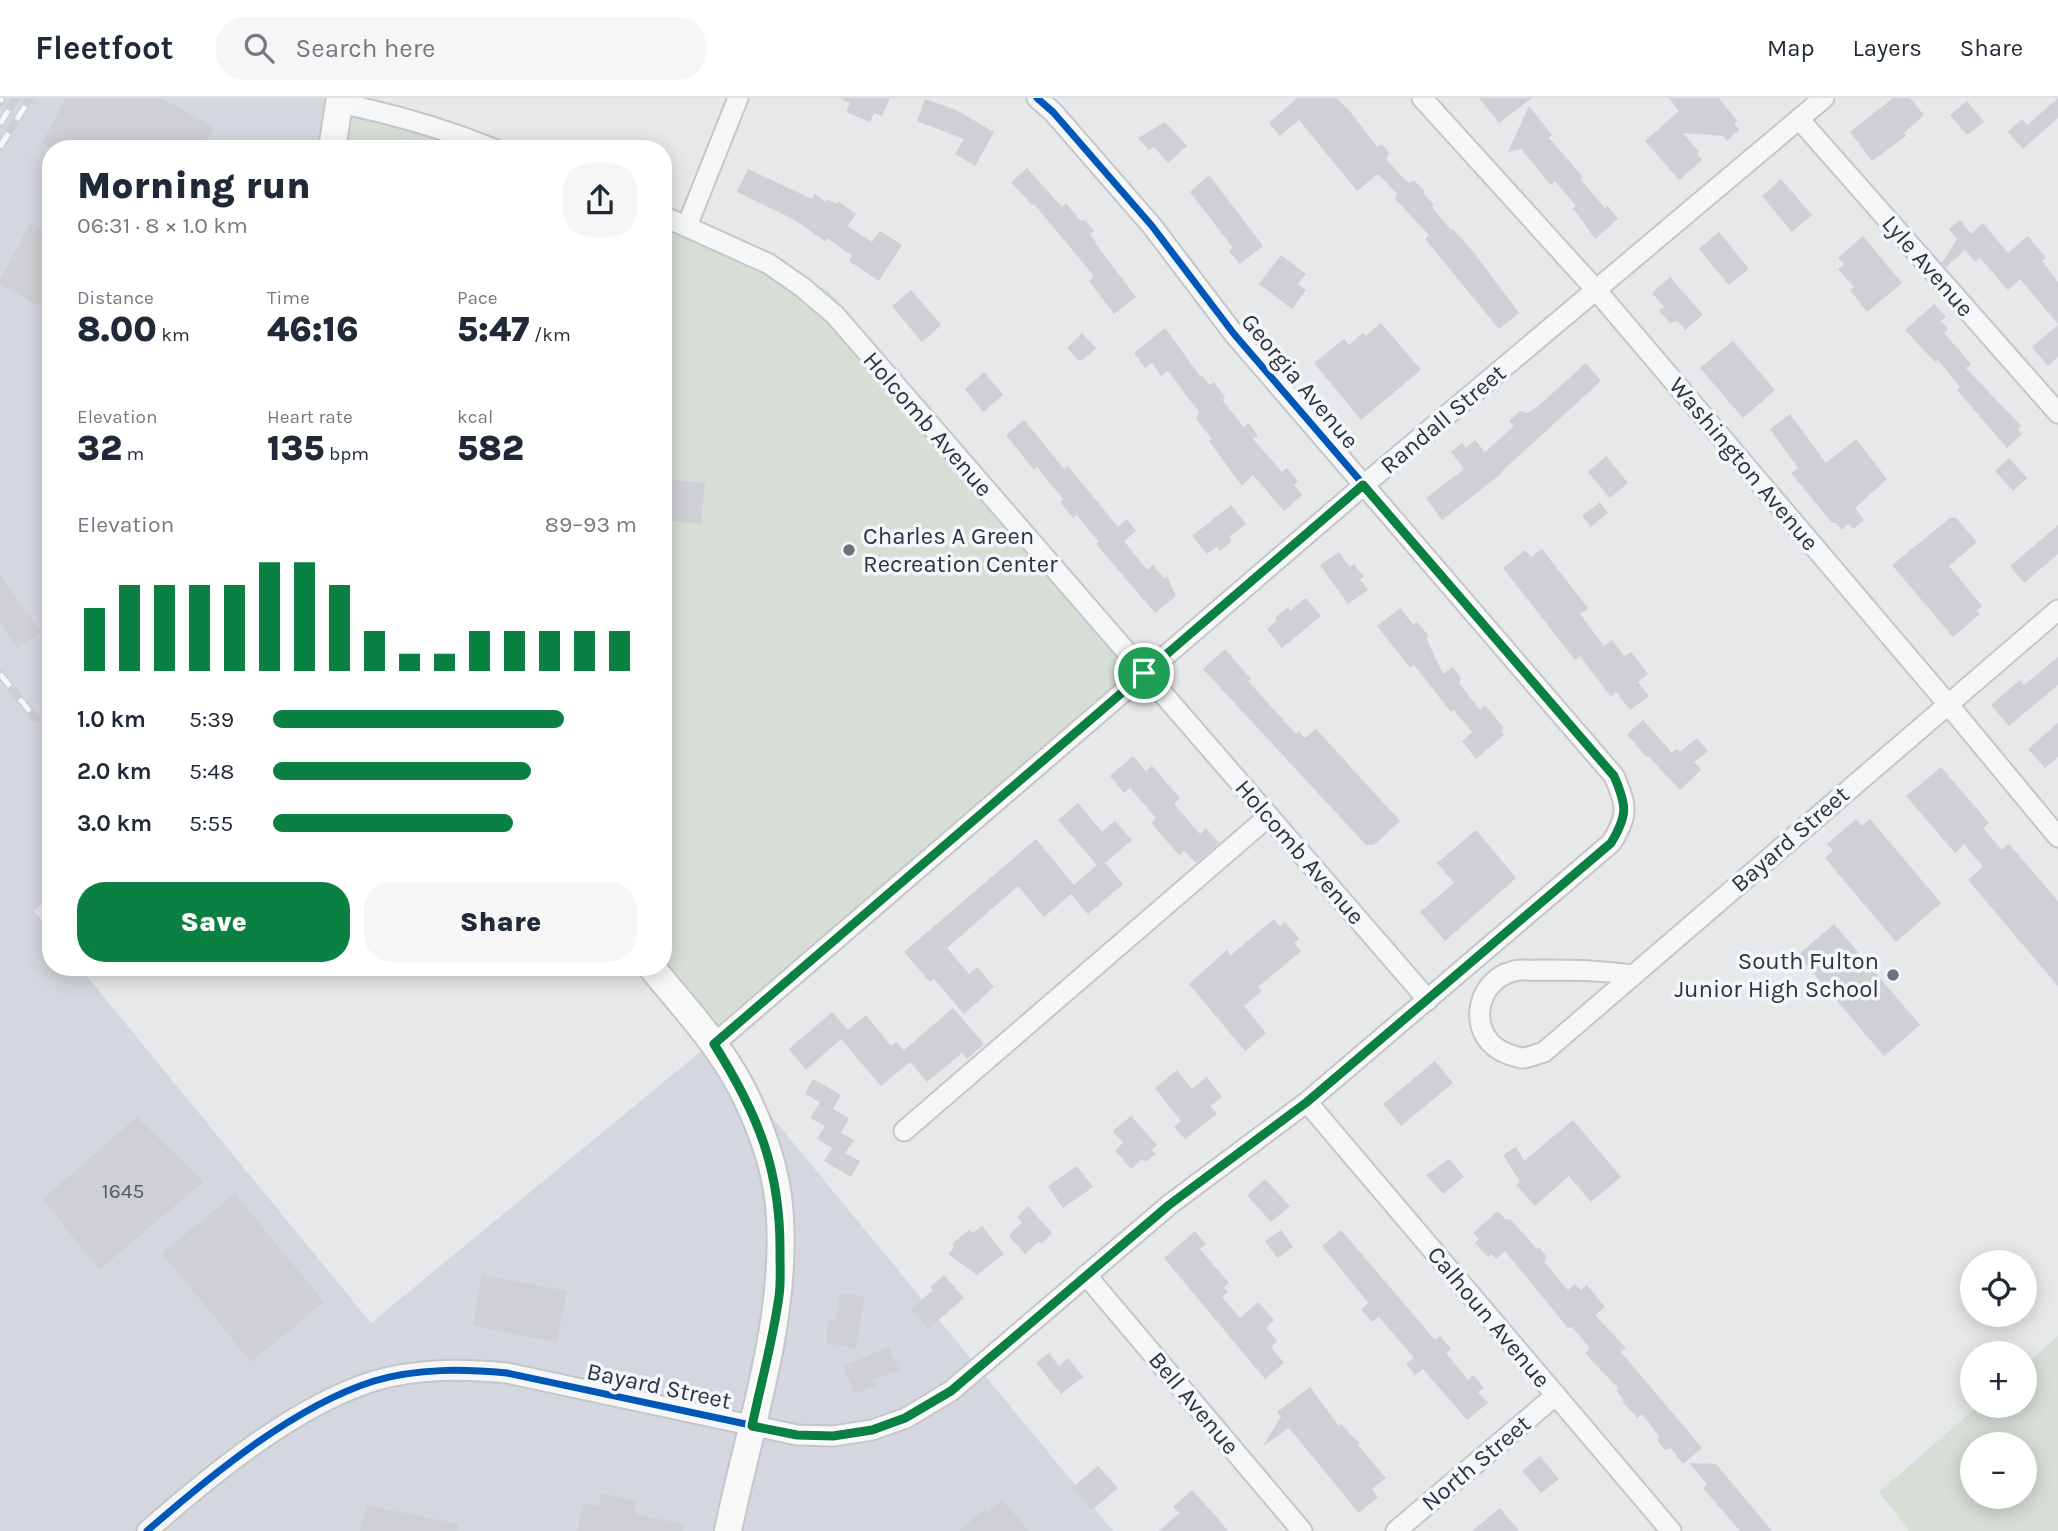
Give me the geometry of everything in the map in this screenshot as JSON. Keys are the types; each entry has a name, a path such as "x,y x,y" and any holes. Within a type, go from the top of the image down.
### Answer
{"street":[{"path":"687,226 738,98"},
{"name":"Georgia Avenue","path":"1037,98 1053,111 1152,226 1234,334 1614,776 1625,802 1623,824"},
{"name":"Washington Avenue","path":"1422,98 1597,291 2058,837"},
{"name":"Randall Street","path":"714,1044 1363,485 1597,291 1820,99"},
{"path":"334,140 340,101 392,113 472,140"},
{"name":"Lyle Avenue","path":"1799,119 2058,413"},
{"name":"Holcomb Avenue","path":"672,220 769,264 835,315 1427,1000"},
{"name":"Bayard Street","path":"1632,975 1593,969 1514,971 1499,978 1486,990 1480,1004 1478,1020 1486,1037 1501,1051 1521,1058 1544,1052 2058,610"},
{"path":"904,1131 1269,816"},
{"name":"Bayard Street","path":"147,1531 194,1490 286,1423 322,1402 374,1381 425,1371 466,1369 507,1373 797,1435 833,1436 872,1430 905,1418 951,1391 1169,1205 1307,1102 1611,843 1623,824"},
{"path":"659,976 714,1044 740,1085 760,1129 774,1175 780,1217 779,1295 728,1531"},
{"name":"Calhoun Avenue","path":"1307,1102 1671,1531"},
{"name":"Bell Avenue","path":"1086,1275 1302,1531"},
{"name":"North Street","path":"1396,1531 1556,1395"}],"shaded area":[{"path":"0,98 334,98 327,140 42,140 42,904 34,911 42,921 42,976 87,976 371,1323 711,1043 1113,1531 0,1531"},
{"path":"334,98 451,140 327,140"},
{"name":"Charles A Green Recreation Center","path":"672,211 830,292 1132,674 711,1043 668,976 672,976"},
{"path":"2058,1336 2058,1531 1909,1531 1879,1492 1964,1418 2037,1418 2037,1354"}],"building":[{"path":"66,98 160,98 214,127 207,140 44,140"},
{"path":"839,98 890,98 882,116 874,113 870,122 846,112 850,103"},
{"path":"1297,98 1336,98 1349,110 1377,147 1382,144 1389,153 1386,159 1404,179 1409,183 1414,180 1425,192 1423,193 1434,205 1432,207 1471,249 1519,313 1499,329 1425,239 1429,235 1395,199 1397,194 1378,174 1357,191 1299,120 1280,136 1269,123"},
{"path":"1479,98 1532,98 1499,123"},
{"path":"1669,98 1719,98 1737,121 1734,123 1739,130 1727,141 1723,136 1683,133 1699,152 1697,154 1702,160 1679,180 1645,141 1679,111"},
{"path":"1893,98 1910,98 1924,115 1904,133 1906,136 1872,161 1850,132"},
{"path":"2058,98 2058,118 2023,149 2008,132 2022,119 2027,125"},
{"path":"925,99 956,110 994,132 975,166 955,154 964,139 917,121"},
{"path":"1967,101 1984,122 1967,135 1950,115"},
{"path":"1529,106 1552,135 1549,138 1583,177 1580,179 1618,219 1595,239 1573,208 1576,206 1555,181 1551,185 1521,149 1508,152"},
{"path":"1165,122 1187,146 1168,163 1154,147 1149,150 1138,138"},
{"path":"1027,168 1062,207 1066,203 1081,221 1085,220 1094,231 1090,234 1095,243 1136,297 1114,314 1089,281 1094,276 1034,204 1032,205 1011,182"},
{"path":"748,169 812,199 815,194 826,202 828,199 836,204 838,201 856,214 847,226 872,242 880,231 902,245 879,281 849,261 852,256 827,238 825,241 793,219 737,192"},
{"path":"1209,175 1263,246 1240,264 1229,251 1233,248 1190,192"},
{"path":"1781,179 1812,215 1792,232 1762,196"},
{"path":"1960,220 1971,234 1983,223 2008,253 2028,236 2046,258 2042,261 2058,282 2058,324 2020,279 2008,290 1980,258 1975,262 1965,250 1946,267 1942,263 1957,239 1949,229"},
{"path":"30,223 42,229 42,307 0,284"},
{"path":"1719,232 1749,269 1729,285 1699,249"},
{"path":"1863,236 1902,283 1867,312 1850,290 1854,287 1838,269 1844,264 1838,258"},
{"path":"1281,255 1306,274 1298,284 1306,290 1292,309 1259,284"},
{"path":"1670,277 1703,315 1685,330 1677,321 1670,323 1659,311 1664,307 1652,293"},
{"path":"911,290 941,325 922,342 892,306"},
{"path":"1934,304 1946,317 1941,321 1948,329 1944,333 1971,364 1966,368 2021,426 2017,429 2022,434 2007,448 1957,390 1960,387 1938,360 1935,362 1905,330"},
{"path":"1381,323 1421,370 1361,420 1314,363 1344,339 1349,345 1363,333 1366,336"},
{"path":"2058,325 2058,357 2048,366 2032,347"},
{"path":"1165,328 1200,376 1202,375 1209,385 1214,382 1225,397 1223,401 1244,427 1249,423 1258,436 1253,439 1282,472 1287,468 1298,481 1294,485 1302,495 1284,511 1253,475 1242,486 1196,419 1199,412 1168,371 1161,376 1152,363 1145,368 1134,353"},
{"path":"1082,333 1096,348 1083,360 1078,360 1067,348"},
{"path":"1733,341 1775,390 1743,418 1700,368"},
{"path":"1586,363 1601,381 1502,473 1442,520 1426,498 1464,469 1451,452 1462,443 1466,448 1475,440 1485,452 1514,426 1509,421 1520,411 1527,413 1536,408"},
{"path":"984,372 1003,395 983,412 965,389"},
{"path":"1790,414 1826,463 1856,439 1887,479 1855,508 1864,520 1853,529 1848,524 1842,530 1836,523 1832,523 1791,473 1798,468 1770,429"},
{"path":"1024,420 1064,469 1068,466 1118,527 1127,519 1136,531 1124,541 1147,570 1153,565 1164,578 1167,576 1176,596 1155,613 1096,544 1099,542 1077,515 1073,518 1060,502 1063,499 1037,467 1034,470 1006,435"},
{"path":"1606,456 1628,483 1610,498 1588,472"},
{"path":"2009,458 2027,478 2013,491 1995,471"},
{"path":"672,479 705,483 701,524 672,521"},
{"path":"1600,502 1608,513 1591,527 1582,516"},
{"path":"1231,505 1246,524 1230,536 1231,542 1220,551 1217,547 1207,554 1192,536"},
{"path":"1950,518 1956,518 1977,542 1949,566 1982,606 1976,611 1980,614 1953,637 1892,565"},
{"path":"2058,525 2058,554 2024,583 2010,566"},
{"path":"1542,549 1588,608 1580,614 1604,646 1612,640 1624,656 1631,652 1648,674 1638,682 1649,696 1630,710 1616,692 1611,697 1580,656 1575,660 1503,568 1525,550 1531,557"},
{"path":"1339,552 1350,567 1354,564 1364,577 1360,579 1368,590 1348,604 1320,565"},
{"path":"0,575 41,632 17,648 0,623"},
{"path":"1306,598 1321,616 1282,648 1267,629 1288,607 1290,611"},
{"path":"1400,608 1413,624 1417,622 1428,635 1427,640 1443,674 1453,667 1461,678 1459,683 1480,710 1485,705 1504,728 1501,731 1504,735 1476,759 1462,741 1472,732 1454,710 1451,712 1414,665 1410,668 1377,626"},
{"path":"1225,649 1251,679 1248,681 1296,734 1299,731 1305,738 1316,729 1400,821 1374,845 1366,845 1203,669"},
{"path":"2058,657 2058,685 2009,726 1991,705 2020,680 2024,685"},
{"path":"1643,720 1672,753 1677,749 1680,752 1697,738 1708,751 1694,762 1701,770 1680,790 1627,734"},
{"path":"2058,723 2058,757 2045,768 2028,749"},
{"path":"1133,756 1146,771 1152,766 1180,798 1174,804 1200,834 1206,828 1219,843 1196,863 1184,851 1179,855 1151,823 1156,818 1130,788 1124,793 1110,776"},
{"path":"1941,767 1989,823 1983,828 2002,850 2009,844 2058,901 2058,986 1968,880 1983,867 1964,844 1955,853 1906,796"},
{"path":"1078,803 1102,832 1115,821 1132,840 1105,863 1123,884 1088,914 1071,894 1044,917 1018,886 947,948 969,974 977,967 994,987 964,1014 934,979 930,982 904,952 1036,839 1074,885 1097,865 1058,820"},
{"path":"1856,819 1862,826 1870,819 1941,903 1896,942 1825,858 1833,851 1827,844"},
{"path":"1476,830 1516,878 1445,941 1420,912 1454,883 1437,863"},
{"path":"1274,919 1280,927 1285,922 1299,939 1294,943 1301,951 1258,987 1262,991 1244,1006 1266,1033 1245,1051 1189,984 1227,950 1231,955"},
{"path":"1834,924 1920,1025 1884,1056 1798,955"},
{"path":"953,1008 984,1044 967,1059 962,1053 927,1082 910,1062 881,1086 841,1039 806,1070 789,1049 832,1012 848,1030 866,1015 891,1046 896,1042 904,1050"},
{"path":"1435,1061 1453,1083 1401,1126 1383,1104"},
{"path":"1177,1070 1192,1089 1207,1077 1222,1097 1210,1106 1217,1114 1185,1139 1174,1127 1181,1121 1155,1088"},
{"path":"813,1079 841,1095 833,1109 849,1118 841,1133 854,1140 845,1153 860,1161 851,1177 824,1161 832,1148 817,1139 825,1126 810,1118 820,1102 805,1094"},
{"path":"1131,1116 1157,1145 1152,1150 1156,1154 1147,1161 1141,1160 1131,1169 1115,1150 1123,1143 1113,1131"},
{"path":"137,1117 203,1182 99,1270 43,1199"},
{"path":"1573,1120 1621,1177 1591,1202 1569,1176 1535,1206 1516,1185 1520,1182 1503,1155 1516,1147 1524,1161"},
{"path":"1449,1159 1464,1177 1443,1194 1426,1175"},
{"path":"1077,1166 1093,1187 1063,1208 1048,1186"},
{"path":"1265,1179 1290,1206 1271,1222 1247,1195"},
{"path":"235,1194 324,1302 251,1362 162,1253"},
{"path":"1028,1206 1052,1233 1025,1254 1009,1236 1022,1222 1017,1217"},
{"path":"1498,1211 1505,1219 1510,1219 1537,1249 1539,1247 1547,1257 1544,1262 1568,1290 1575,1284 1581,1290 1587,1285 1605,1307 1595,1315 1626,1348 1621,1352 1702,1448 1683,1464 1671,1448 1665,1450 1658,1441 1659,1436 1642,1414 1637,1418 1622,1401 1624,1400 1616,1390 1618,1388 1585,1353 1590,1348 1572,1327 1568,1328 1505,1251 1496,1259 1491,1254 1488,1257 1475,1243 1479,1239 1473,1233"},
{"path":"982,1226 1004,1254 977,1275 948,1254 953,1249 953,1243 969,1230 973,1233"},
{"path":"1281,1230 1293,1247 1277,1258 1265,1241"},
{"path":"1341,1230 1435,1340 1440,1336 1451,1349 1446,1353 1468,1380 1473,1375 1484,1388 1478,1392 1488,1403 1467,1420 1423,1369 1415,1375 1406,1364 1414,1358 1379,1317 1372,1322 1361,1309 1368,1304 1366,1300 1322,1246"},
{"path":"1195,1231 1206,1244 1200,1249 1229,1283 1224,1287 1228,1292 1222,1297 1240,1318 1258,1302 1274,1320 1266,1328 1277,1341 1271,1347 1284,1363 1265,1379 1164,1258"},
{"path":"482,1275 567,1291 557,1342 473,1326"},
{"path":"944,1275 964,1298 928,1329 911,1309 933,1290 930,1287"},
{"path":"840,1293 864,1297 856,1348 826,1343 829,1319 836,1320"},
{"path":"889,1347 899,1370 873,1380 876,1385 855,1394 843,1366"},
{"path":"1049,1353 1059,1366 1068,1358 1083,1377 1061,1394 1036,1363"},
{"path":"1310,1387 1339,1426 1341,1424 1360,1444 1358,1445 1386,1478 1372,1489 1378,1497 1359,1513 1289,1428 1263,1446 1281,1417 1277,1412"},
{"path":"1540,1456 1559,1479 1541,1493 1522,1471"},
{"path":"1689,1463 1716,1464 1772,1531 1740,1531 1703,1488 1707,1484"},
{"path":"1098,1466 1118,1488 1092,1510 1072,1488"},
{"path":"1192,1490 1228,1531 1159,1531 1179,1513 1173,1507"},
{"path":"602,1493 636,1501 634,1514 684,1524 683,1531 577,1531 583,1503 599,1506"},
{"path":"1002,1500 1029,1531 959,1531 985,1509 988,1513"},
{"path":"366,1505 458,1524 458,1531 360,1531"},
{"path":"1500,1508 1519,1531 1472,1531"}],"railway":[{"path":"0,102 2,98"},
{"path":"0,124 16,98"},
{"path":"0,147 30,98"},
{"path":"0,674 36,719"}],"cycle path":[{"path":"147,1531 225,1466 284,1425 344,1392 374,1381 407,1374 457,1370 507,1373 797,1435 833,1436 872,1430 906,1418 951,1391 1169,1205 1307,1102 1611,843 1621,825 1624,810 1622,795 1614,776 1234,334 1152,226 1053,112 1037,98"}],"place":[{"name":"Charles A Green Recreation Center","path":"849,550"},
{"name":"South Fulton Junior High School","path":"1893,975"}],"route":[{"path":"1363,485 1614,776 1625,802 1623,824 1611,843 1307,1102 1169,1205 951,1391 905,1418 872,1430 833,1436 797,1435 752,1426 779,1295 780,1217 774,1175 760,1129 740,1085 714,1044 1144,673 1363,485"}]}
